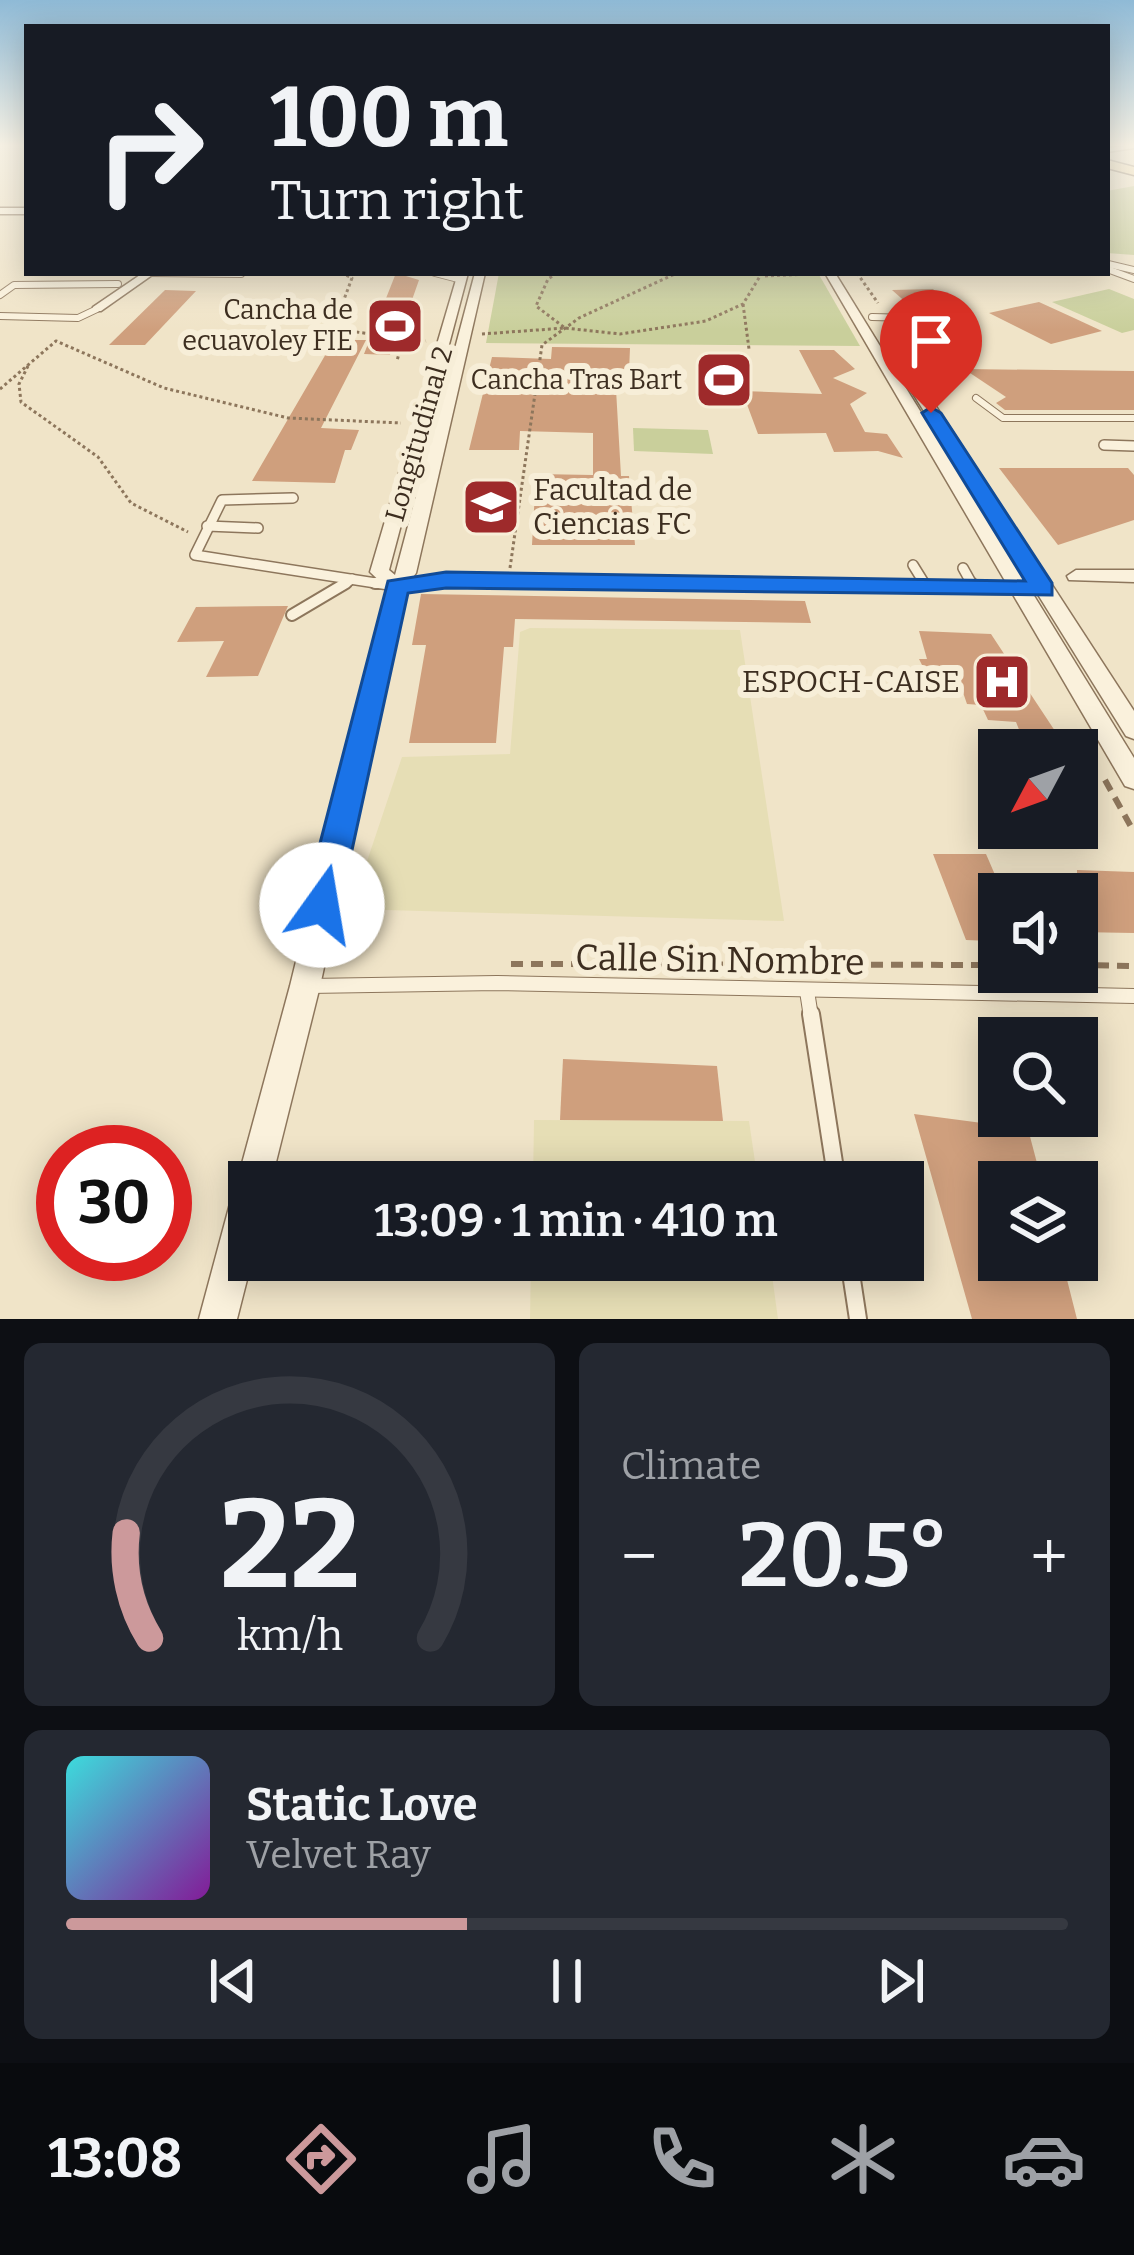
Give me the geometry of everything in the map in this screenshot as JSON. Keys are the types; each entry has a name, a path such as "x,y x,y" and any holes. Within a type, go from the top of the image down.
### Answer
{"street":[{"path":"98,309 98,300 126,276"},
{"path":"98,309 146,276"},
{"name":"Longitudinal 2","path":"259,1161 397,586 406,573 462,276"},
{"name":"Longitudinal 2","path":"397,586 379,572 423,424 463,336 479,276"},
{"path":"832,276 944,476 1018,587 1134,779"},
{"path":"844,276 1134,730"},
{"path":"1076,576 1134,577"},
{"path":"218,1319 228,1281"}],"lane":[{"path":"0,295 14,284 118,284"},
{"path":"0,316 78,318 98,309"},
{"path":"872,317 912,318"},
{"path":"976,398 1003,418 1134,418"},
{"path":"1104,446 1134,446"},
{"path":"293,498 223,500 195,551 198,557 397,586 508,580 1043,589"},
{"path":"204,532 258,528"},
{"path":"913,565 926,586"},
{"path":"963,568 974,587"},
{"path":"292,615 352,579"},
{"name":"Calle Sin Nombre","path":"305,986 497,983 1134,996"},
{"path":"807,991 834,1161"},
{"path":"852,1281 858,1319"}],"path":[{"path":"348,276 352,278 333,329 404,338 397,361"},
{"path":"552,276 536,306 565,328"},
{"path":"508,580 542,344 621,295 669,276"},
{"path":"463,336 565,328 620,334 662,331 706,322 743,304 762,276"},
{"path":"743,304 749,349"},
{"path":"0,389 56,341 164,388 288,418 423,424"},
{"path":"31,361 19,385 21,402 98,457 131,503 204,532"},
{"path":"497,983 514,960 978,965"},
{"path":"1098,965 1134,966"}],"shaded area":[{"path":"530,628 740,630 784,921 351,909 402,757 510,754 520,632"},
{"path":"534,1120 749,1121 755,1161 533,1161"},
{"path":"531,1281 773,1281 778,1319 530,1319"}],"green space":[{"path":"1110,207 1134,207 1134,255 1110,253"},
{"path":"498,276 820,276 860,346 486,343"},
{"path":"1109,289 1134,299 1134,330 1122,333 1052,302"},
{"path":"633,428 708,430 713,454 634,451"}],"building":[{"path":"395,276 419,280 406,317 399,317 390,355 364,354"},
{"path":"933,289 959,313 941,313 946,323 918,322 918,313 892,290"},
{"path":"165,290 196,291 145,345 109,345"},
{"path":"1039,302 1102,331 1051,344 989,313"},
{"path":"334,340 366,340 321,428 359,430 351,450 345,450 335,483 252,481"},
{"path":"552,347 630,348 629,372 615,372 621,476 629,476 635,545 532,545 536,474 593,475 593,433 520,431 519,450 469,450 492,357 551,359"},
{"path":"799,350 834,350 855,369 833,378 867,393 850,404 865,432 887,434 903,458 878,451 834,452 826,433 758,434 742,391 822,394"},
{"path":"964,369 1134,371 1134,410 1005,410 996,403 1006,397"},
{"path":"999,468 1128,468 1134,475 1134,520 1058,545"},
{"path":"421,594 805,601 811,623 515,619 513,647 504,647 496,743 409,743 426,645 412,645"},
{"path":"288,606 258,676 206,677 224,641 177,642 196,607"},
{"name":"ESPOCH-CAISE","path":"919,631 991,634 1054,729 1019,729 1016,722 988,720 981,705 967,704 958,678 928,677 919,659 927,659"},
{"path":"933,854 986,854 994,873 978,873 978,940 966,940"},
{"path":"1134,872 1134,933 1098,932 1098,873 1077,873"},
{"path":"563,1059 717,1066 723,1121 560,1120"},
{"path":"914,1114 978,1122 978,1137 1030,1137 1036,1161 978,1161 978,1281 1067,1281 1077,1319 972,1319"}],"place":[{"name":"Cancha de ecuavoley FIE","path":"395,326"},
{"name":"Cancha Tras Bart","path":"724,380"},
{"name":"Facultad de Ciencias FC","path":"491,507"},
{"name":"ESPOCH-CAISE","path":"1002,682"}],"route":[{"path":"322,905 397,586 446,580 1043,589 931,413"}]}
